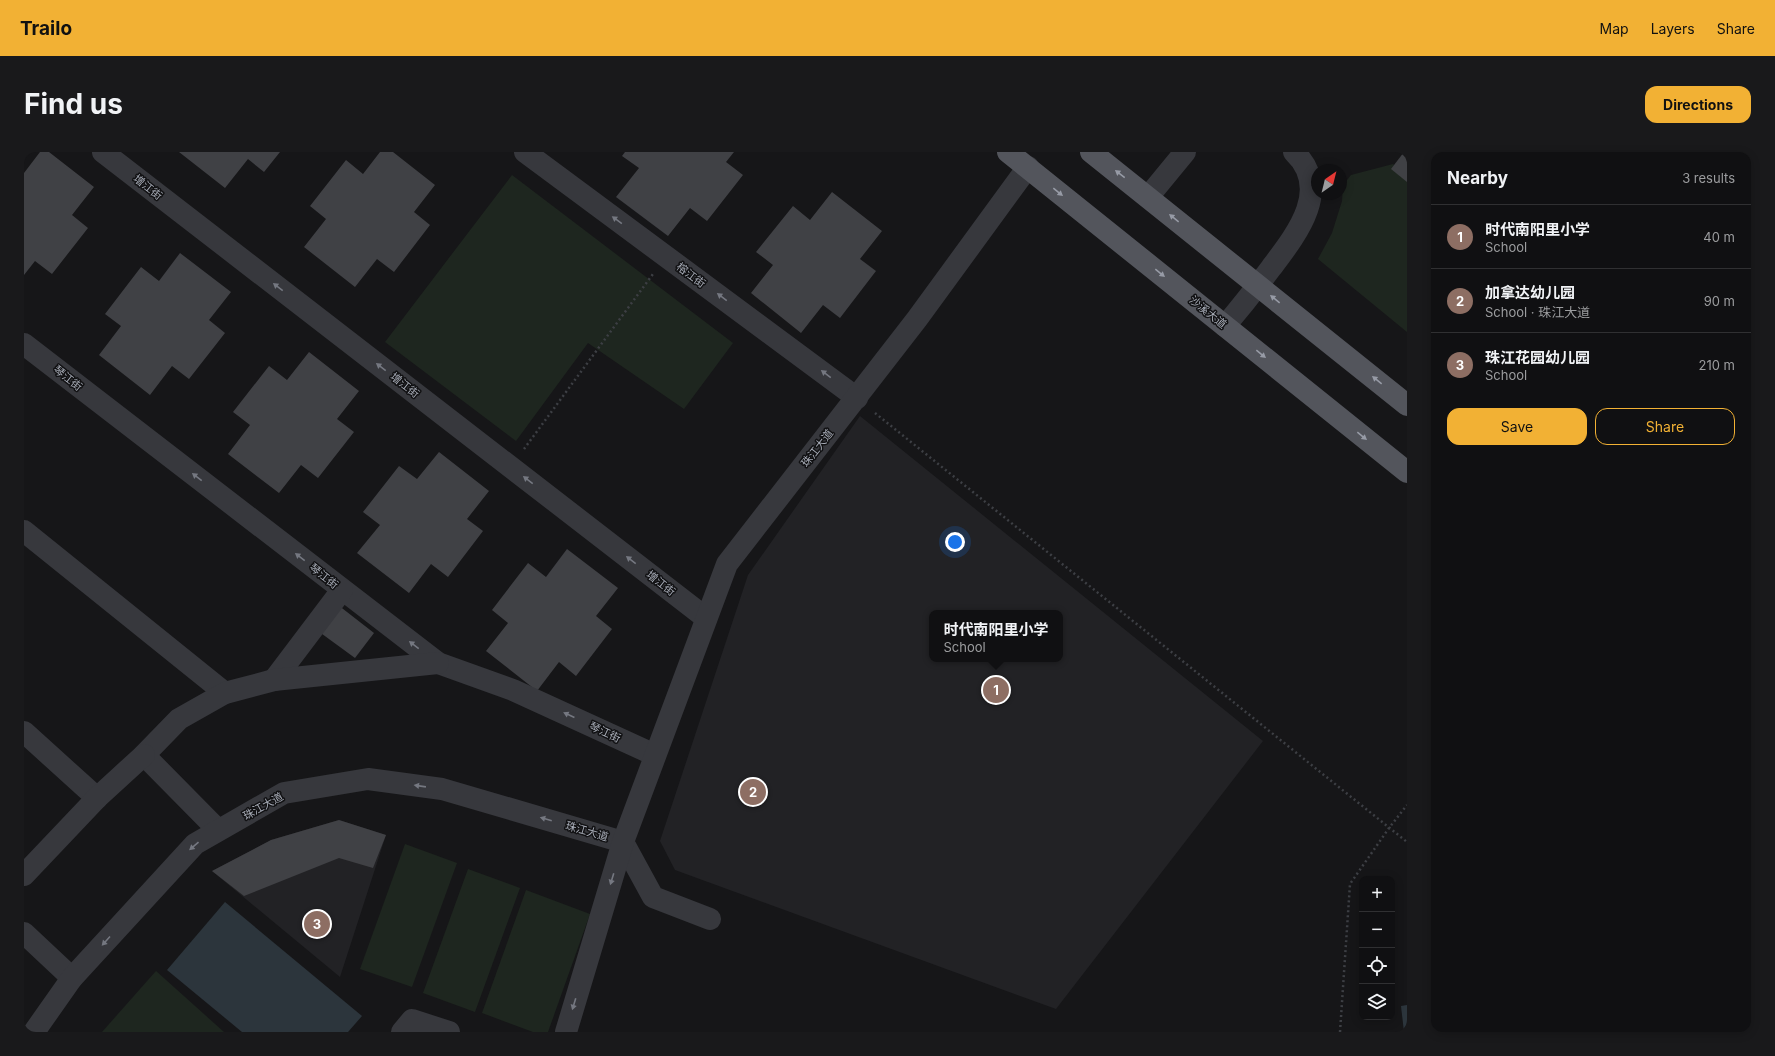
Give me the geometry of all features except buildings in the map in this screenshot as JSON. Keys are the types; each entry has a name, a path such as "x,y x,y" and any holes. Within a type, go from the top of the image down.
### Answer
{"main road":[{"name":"沙溪大道","path":"1008,152 1407,472"},
{"path":"1091,152 1407,405"}],"street":[{"name":"增江街","path":"103,152 706,618"},
{"name":"榕江街","path":"525,152 857,398"},
{"path":"1148,197 1185,152"},
{"path":"1225,326 1287,248 1307,214 1311,184 1308,169 1300,154"},
{"name":"珠江大道","path":"566,1032 623,842 727,564 857,398 1028,168"},
{"name":"琴江街","path":"24,344 438,664 513,690 655,755"},
{"path":"24,532 226,693"},
{"path":"274,680 342,590"},
{"path":"24,875 97,798 144,755 179,719 226,693 274,680 438,664"},
{"path":"24,732 97,798"},
{"path":"144,755 218,830"},
{"name":"珠江大道","path":"34,1032 72,978 195,844 284,793 368,779 442,789 623,842"},
{"path":"623,842 653,897 710,919"},
{"path":"24,933 72,978"},
{"path":"402,1032 412,1020 449,1032"}],"path":[{"path":"510,467 666,256"},
{"path":"857,398 1407,842"},
{"path":"1340,1032 1350,884 1407,805"}],"shaded area":[{"path":"1393,164 1407,175 1407,332 1318,259 1332,233 1342,200 1347,200 1347,180 1351,175"},
{"path":"512,175 733,343 684,409 588,343 516,441 385,342"},
{"path":"860,416 1263,741 1056,1009 675,870 660,841 748,575"},
{"path":"339,820 386,835 340,977 212,871 271,840"},
{"path":"405,844 457,863 412,987 360,969"},
{"path":"468,869 520,888 475,1012 423,993"},
{"path":"526,890 590,914 548,1032 533,1032 482,1013"},
{"path":"225,902 362,1016 348,1032 242,1032 167,970"},
{"path":"156,971 224,1032 102,1032"},
{"path":"1407,1005 1407,1032 1404,1032 1401,1006"}],"place":[{"name":"时代南阳里小学","path":"996,690"},
{"name":"加拿达幼儿园","path":"753,792"},
{"name":"珠江花园幼儿园","path":"317,924"}]}
